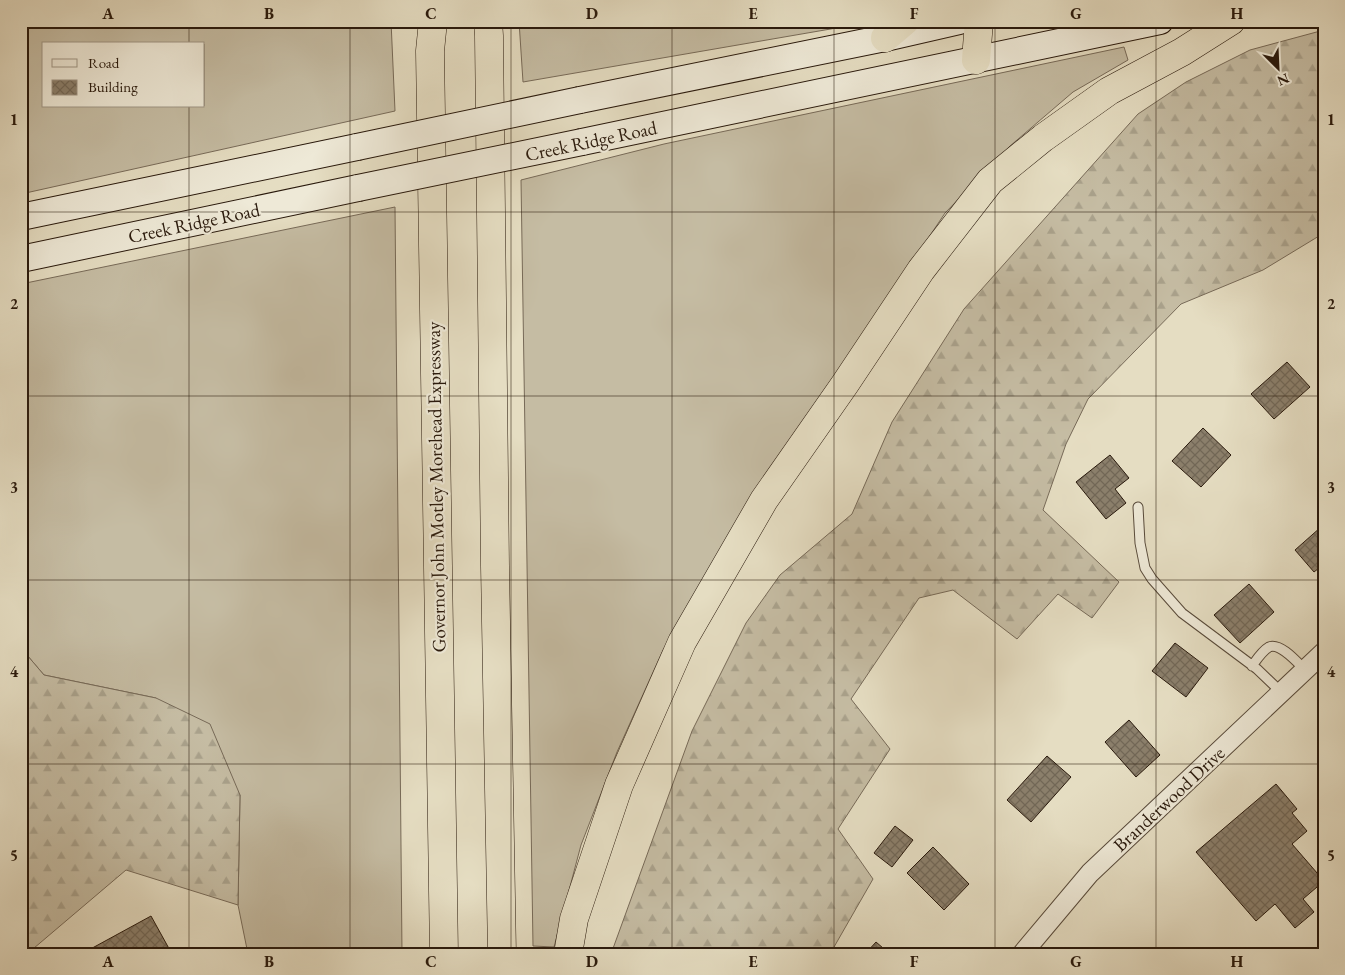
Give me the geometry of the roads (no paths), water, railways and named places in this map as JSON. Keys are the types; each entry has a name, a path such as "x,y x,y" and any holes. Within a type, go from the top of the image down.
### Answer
{"highway":[{"path":"419,21 430,51"},
{"name":"Governor John Motley Morehead Expressway","path":"433,21 430,51 444,954"},
{"path":"976,60 979,21"},
{"path":"568,954 574,919 618,785 682,642 764,500 922,270 990,181 1043,138 1109,91 1182,52 1231,21"},
{"path":"490,26 495,576 502,954"}],"main road":[{"path":"21,218 580,100 895,30 959,21"},
{"name":"Creek Ridge Road","path":"21,259 1160,21"}],"street":[{"name":"Branderwood Drive","path":"1022,954 1090,873 1324,652"}],"lane":[{"path":"1138,507 1140,543 1145,568 1152,579 1182,613 1252,666 1281,692"},
{"path":"1252,666 1263,652 1271,646 1278,646 1305,670"}]}
